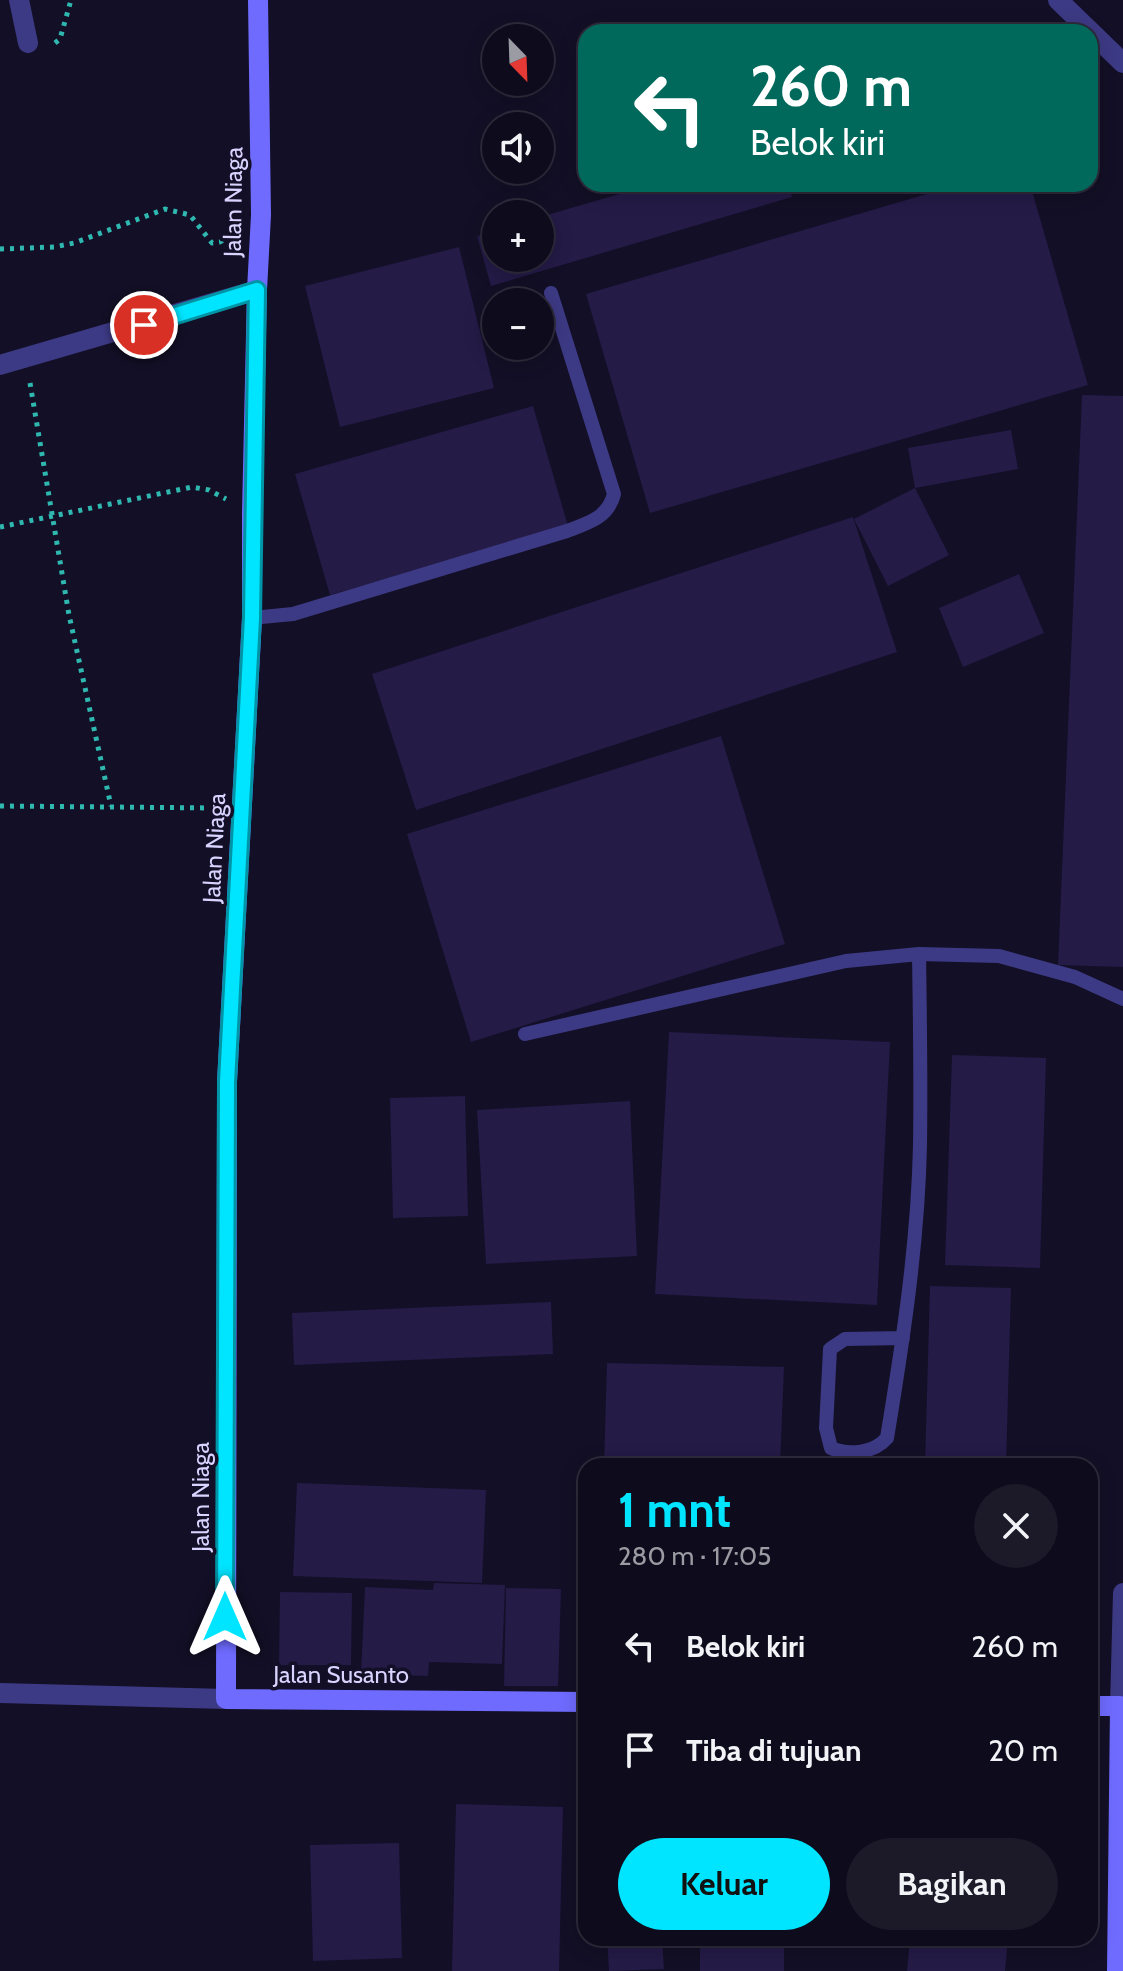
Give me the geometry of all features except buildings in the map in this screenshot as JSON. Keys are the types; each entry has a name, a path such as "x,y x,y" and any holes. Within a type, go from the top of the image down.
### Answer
{"street":[{"path":"19,0 28,43"},
{"name":"Jalan Niaga","path":"226,1699 227,1082 252,618 261,215 258,0"},
{"path":"1058,0 1083,24"},
{"path":"1098,39 1123,63"},
{"path":"0,365 257,290"},
{"path":"1117,1971 1123,1593"},
{"name":"Jalan Susanto","path":"0,1693 226,1699 578,1702"},
{"path":"1098,1706 1120,1706"}],"lane":[{"path":"252,618 293,614 567,531 607,512 614,494 554,303"},
{"path":"903,1338 845,1339 830,1349 826,1428 831,1448 862,1451 881,1445 887,1438 903,1338 920,1147 919,954"},
{"path":"525,1034 846,961 919,954 999,956 1075,977 1123,999"}],"path":[{"path":"0,249 74,243 165,209 190,215 207,239 212,243 220,242 261,215"},
{"path":"26,358 69,615 111,806"},
{"path":"0,527 192,487 209,490 252,513"},
{"path":"0,806 242,808"}],"route":[{"path":"144,325 257,290 252,618 227,1082 225,1617"}]}
